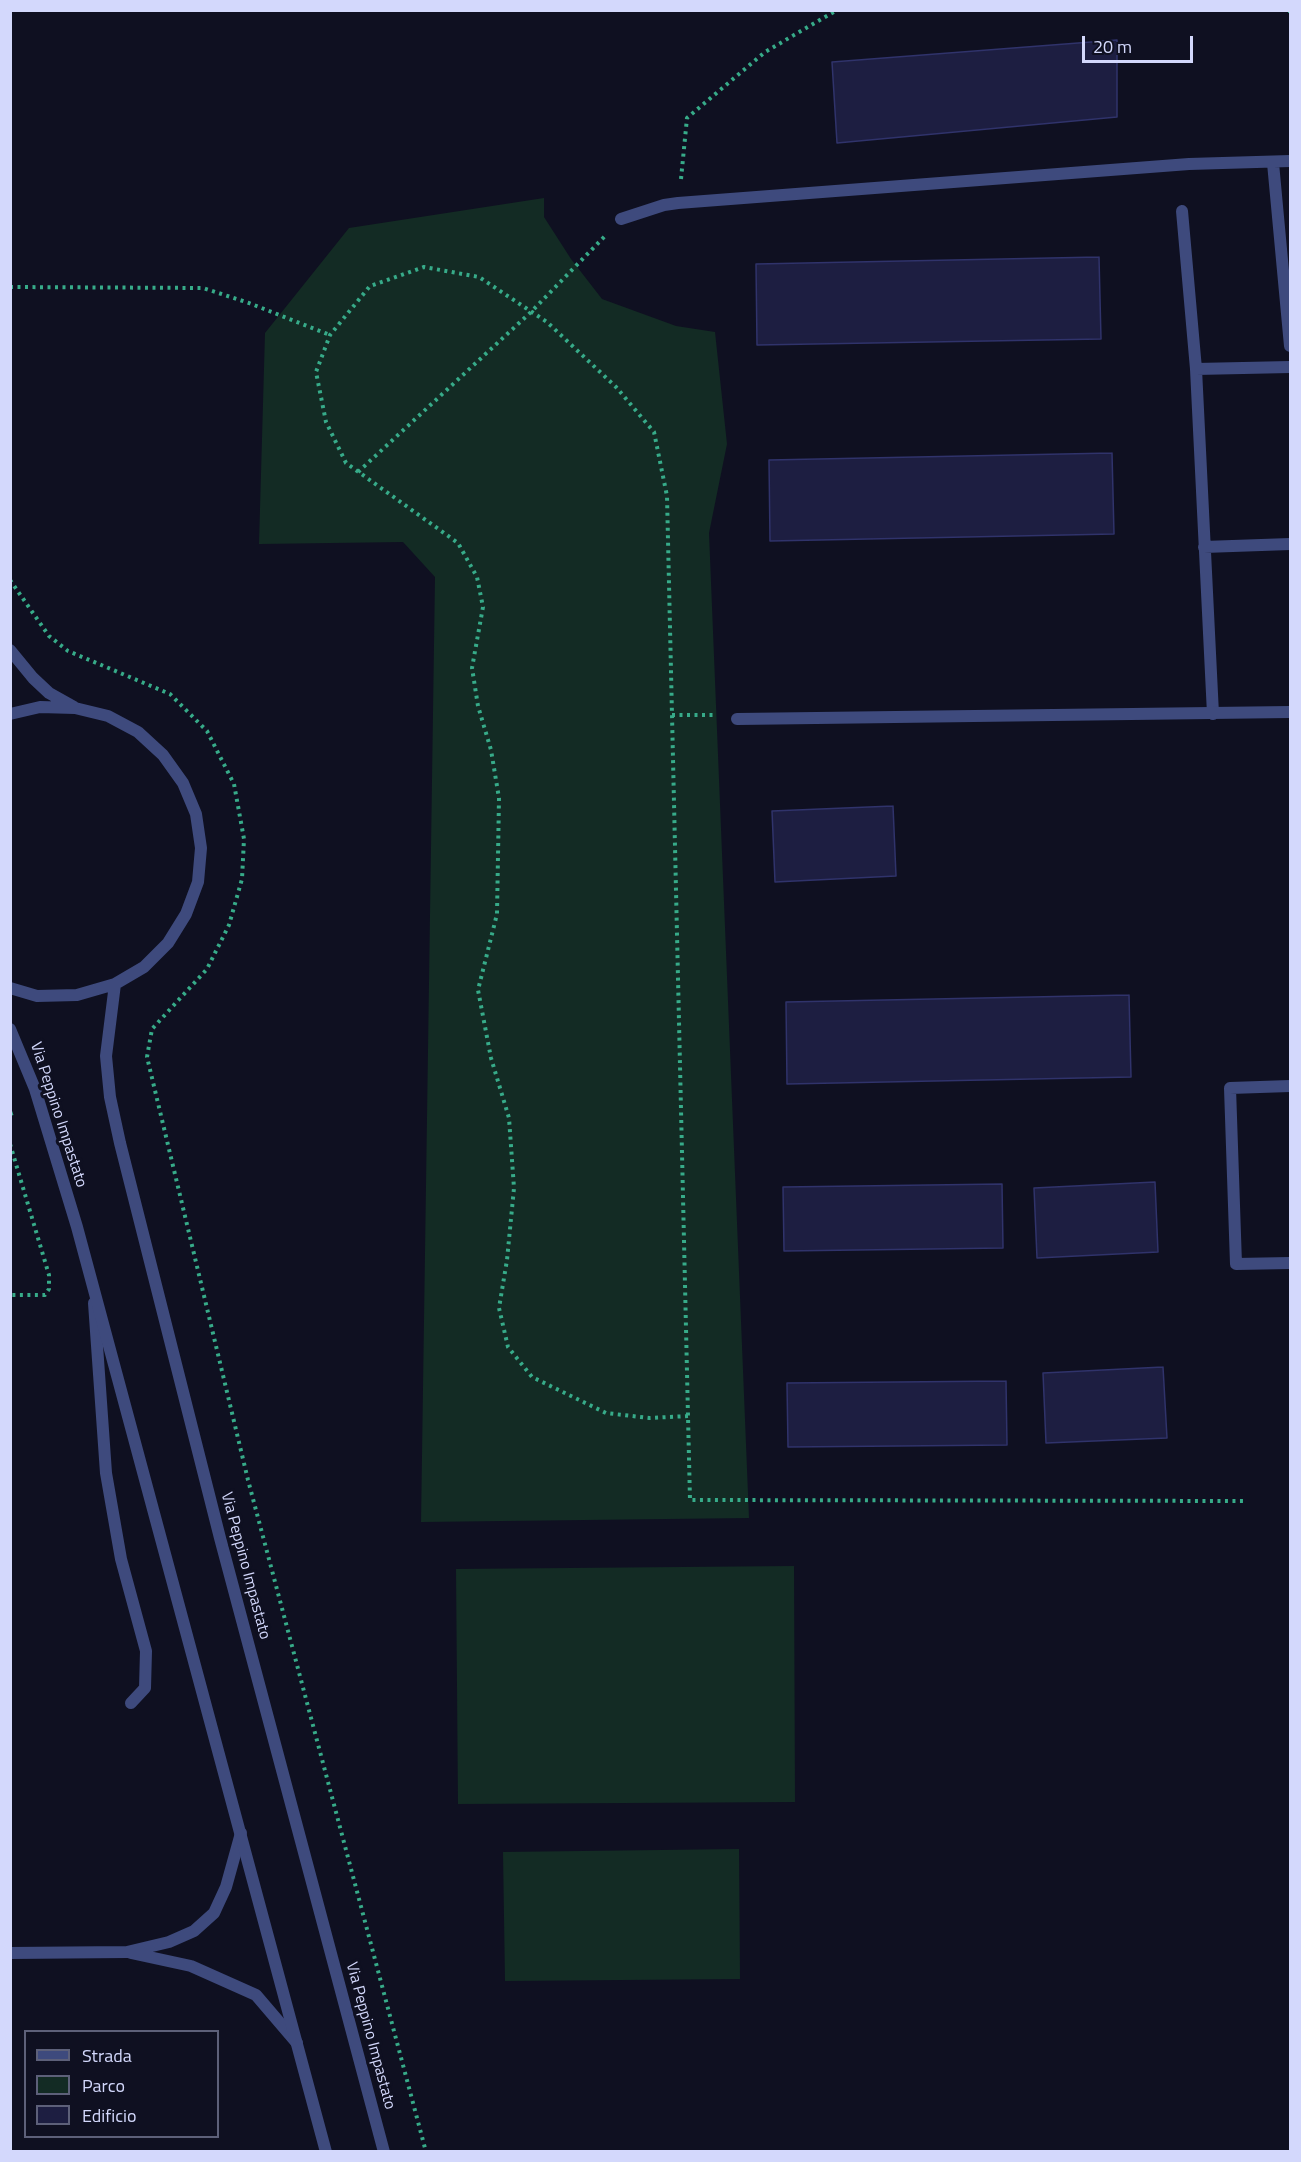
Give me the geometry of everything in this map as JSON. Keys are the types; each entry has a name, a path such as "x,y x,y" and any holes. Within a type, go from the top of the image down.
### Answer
{"street":[{"path":"621,219 664,205 678,203 1189,164 1290,161"},
{"path":"1273,163 1290,346"},
{"path":"1182,211 1196,369 1213,714"},
{"path":"1196,369 1290,367"},
{"path":"1204,547 1290,544"},
{"path":"10,650 33,678 50,693 75,708"},
{"path":"10,714 40,707 75,708 108,716 138,732 163,755 183,783 196,814 201,848 198,882 186,914 168,944 152,959 115,984 77,995 37,996 10,988"},
{"path":"737,719 1290,712"},
{"name":"Via Peppino Impastato","path":"115,984 106,1056 110,1097 120,1143 218,1526 384,2151"},
{"name":"Via Peppino Impastato","path":"10,1029 35,1089 93,1287 326,2151"},
{"path":"1290,1086 1230,1088 1236,1264 1290,1263"},
{"path":"93,1287 106,1473 121,1558 146,1651 145,1688 131,1702"},
{"path":"127,1952 169,1942 194,1931 214,1913 226,1887 241,1833"},
{"path":"10,1953 127,1952 191,1966 256,1995 297,2043"}],"path":[{"path":"678,203 687,118 765,52 837,10"},
{"path":"358,472 531,312 621,219"},
{"path":"688,1416 649,1418 606,1413 532,1377 508,1347 499,1308 507,1260 514,1188 509,1118 491,1058 478,990 497,914 499,810 491,750 478,706 472,668 483,607 477,577 458,543 346,463 326,422 316,372 330,335 370,286 424,267 479,277 547,322 616,387 654,432 667,496 690,1500 1246,1501"},
{"path":"10,287 203,288 330,335"},
{"path":"10,580 49,636 68,651 170,694 207,730 234,784 244,838 242,879 230,925 207,969 152,1029 147,1057 248,1480 426,2151"},
{"path":"672,715 707,714 737,719"},
{"path":"10,1144 49,1275 49,1289 45,1295 10,1295"}],"green space":[{"path":"544,198 544,217 571,259 602,299 676,326 715,332 727,444 709,533 749,1518 421,1522 435,577 403,542 259,544 265,333 349,228"},
{"path":"794,1566 795,1802 458,1804 456,1569"},
{"path":"739,1849 740,1979 505,1981 503,1852"}],"building":[{"path":"1117,40 1117,117 837,143 832,62"},
{"path":"1099,257 1101,339 757,345 756,264"},
{"path":"1112,453 1114,534 770,541 769,460"},
{"path":"893,806 896,876 775,882 772,811"},
{"path":"1129,995 1131,1077 787,1084 786,1002"},
{"path":"1155,1182 1158,1252 1037,1258 1034,1188"},
{"path":"1002,1184 1003,1248 784,1251 783,1187"},
{"path":"1163,1367 1167,1438 1046,1443 1043,1373"},
{"path":"1006,1381 1007,1445 788,1447 787,1383"}]}
